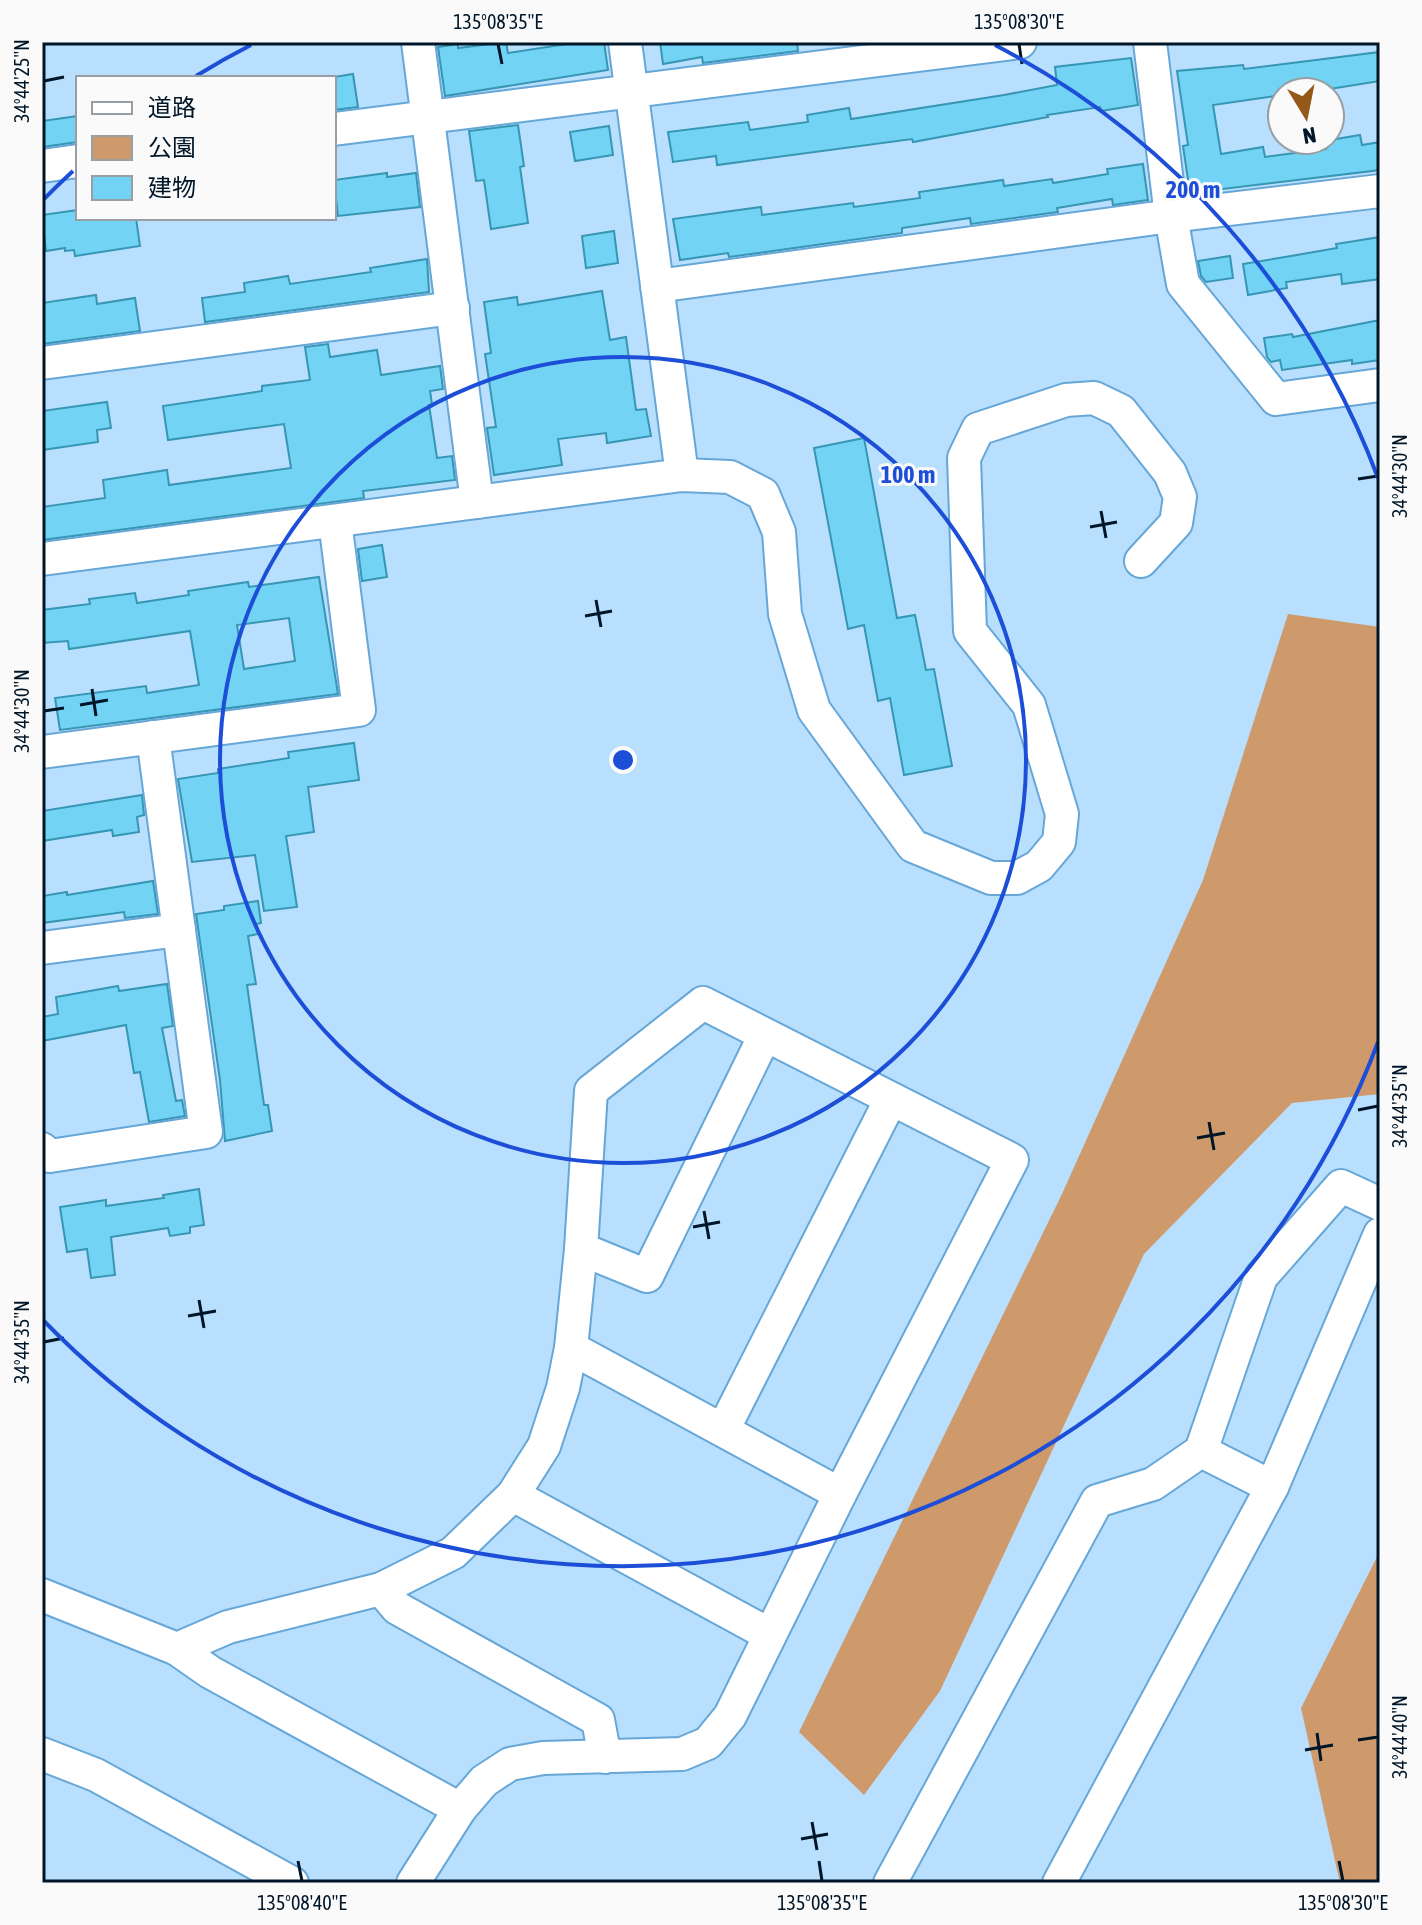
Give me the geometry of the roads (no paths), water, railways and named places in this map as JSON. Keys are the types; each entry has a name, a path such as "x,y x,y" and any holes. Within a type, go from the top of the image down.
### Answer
{"street":[{"path":"418,42 477,502"},
{"path":"625,42 682,475"},
{"path":"336,129 1020,42"},
{"path":"1150,42 1171,216 1183,284 1276,399 1380,385"},
{"path":"42,166 76,161"},
{"path":"657,286 1171,216 1380,191"},
{"path":"42,363 453,308"},
{"path":"42,559 682,475 730,477 763,494 779,532 785,614 814,710 913,846 991,878 1017,878 1039,866 1059,842 1062,814 1029,705 970,631 964,458 978,429 1066,400 1094,398 1121,411 1170,473 1180,497 1176,523 1141,561"},
{"path":"42,752 359,710 335,521"},
{"path":"42,1149 50,1156 206,1132 153,737"},
{"path":"42,948 179,930"},
{"path":"177,1649 228,1627 381,1589 453,1553 513,1495 544,1446 563,1388 571,1348 591,1091 703,1003 1012,1160 730,1716 708,1743 682,1754 543,1758 510,1764 484,1781 460,1809 413,1883"},
{"path":"581,1249 647,1276 765,1035"},
{"path":"723,1430 891,1099"},
{"path":"890,1883 1097,1501 1153,1484 1201,1451 1261,1277 1341,1186 1380,1204"},
{"path":"1059,1883 1272,1487 1380,1234"},
{"path":"571,1348 840,1494"},
{"path":"1201,1451 1272,1487"},
{"path":"513,1495 770,1635"},
{"path":"381,1589 397,1608 598,1720 605,1757"},
{"path":"42,1595 177,1649 210,1672 460,1809"},
{"path":"42,1754 96,1775 292,1883"}]}
